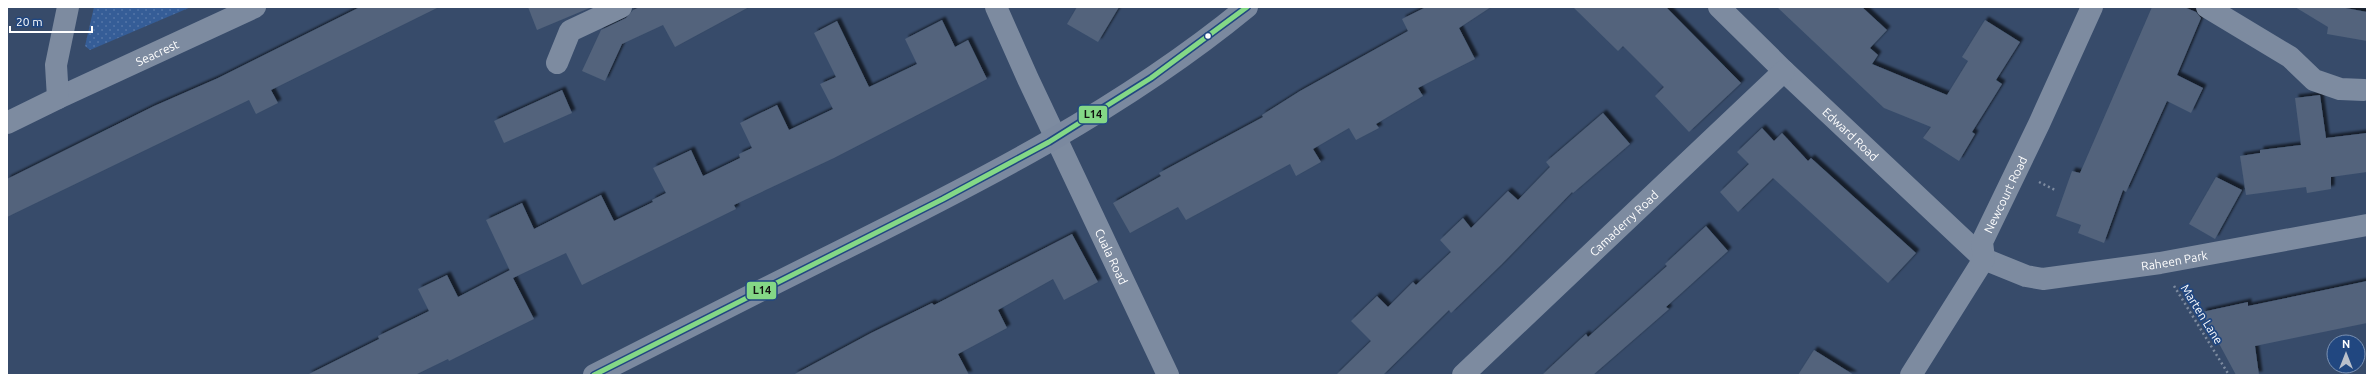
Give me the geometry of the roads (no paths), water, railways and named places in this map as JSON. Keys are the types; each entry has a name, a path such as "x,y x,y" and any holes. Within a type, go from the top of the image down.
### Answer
{"main road":[{"path":"594,375 936,203 1056,138 1137,87 1247,7"}],"street":[{"path":"58,98 56,65 68,7"},
{"name":"Seacrest","path":"7,123 255,7"},
{"path":"557,63 570,31 621,7"},
{"name":"Cuala Road","path":"996,7 1168,375"},
{"name":"Edward Road","path":"1719,7 1784,71 1984,259"},
{"name":"Newcourt Road","path":"1984,259 1982,242 2036,131 2092,7"},
{"path":"2207,7 2290,57 2314,80 2340,89 2364,90"},
{"name":"Camaderry Road","path":"1463,375 1784,71"},
{"name":"Raheen Park","path":"1984,259 2026,276 2043,279 2160,263 2367,225"},
{"path":"1911,375 1984,259"}]}
